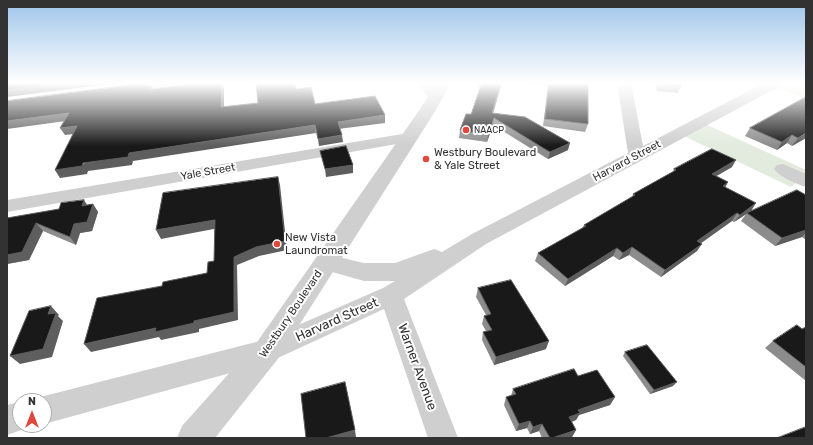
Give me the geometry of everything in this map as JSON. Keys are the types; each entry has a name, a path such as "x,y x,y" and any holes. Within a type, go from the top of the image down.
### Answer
{"street":[{"name":"Westbury Boulevard","path":"194,438 267,352 408,138 426,104"},
{"path":"628,104 637,156"},
{"name":"Harvard Street","path":"52,408 267,352 391,295 479,239 736,104"},
{"name":"Yale Street","path":"7,206 408,138"},
{"path":"784,169 806,181"},
{"name":"Harvard Street","path":"326,262 364,272 396,272 479,239"},
{"name":"Warner Avenue","path":"391,295 443,438"}],"shaded area":[{"path":"705,124 806,170 806,174 791,187 682,135"}],"building":[{"path":"7,104 221,104 221,107 251,104 379,104 385,115 338,122 342,135 318,139 315,125 129,153 128,157 83,163 82,166 55,170 77,126 60,128 69,113 7,121"},
{"path":"475,104 495,104 492,113 525,117 570,143 550,152 494,118 488,135 460,130 466,114 471,114"},
{"path":"547,104 588,104 588,124 545,119"},
{"path":"794,104 806,104 806,133 798,138 792,135 782,142 750,128"},
{"path":"346,146 353,165 325,169 320,151"},
{"path":"712,149 736,160 712,174 728,182 723,186 756,203 740,215 737,213 697,241 702,244 665,270 632,247 623,253 617,248 568,279 538,253 586,226 584,225 635,195 633,194 676,170 674,169"},
{"path":"278,177 285,241 256,247 234,257 234,312 155,332 156,328 84,344 97,298 162,286 163,282 207,273 208,262 214,261 215,220 156,230 163,193"},
{"path":"797,190 806,195 806,230 782,238 747,213"},
{"path":"84,200 82,206 93,204 87,222 74,224 70,237 36,223 22,252 7,255 7,218 59,209 61,203"},
{"path":"511,280 549,341 496,357 483,332 492,330 484,316 491,314 478,288"},
{"path":"51,306 48,314 56,313 43,349 10,356 29,311"},
{"path":"797,325 802,329 806,327 806,367 773,341"},
{"path":"647,345 677,382 654,390 625,352"},
{"path":"574,369 578,376 597,370 615,397 578,410 580,413 569,417 576,430 552,438 550,438 542,424 533,427 530,421 519,424 506,397 516,394 513,389"},
{"path":"345,382 355,430 326,438 306,438 301,394"},
{"path":"806,427 806,438 777,438"}],"place":[{"name":"NAACP","path":"466,130"},
{"name":"Westbury Boulevard & Yale Street","path":"426,159"},
{"name":"New Vista Laundromat","path":"277,244"}]}
